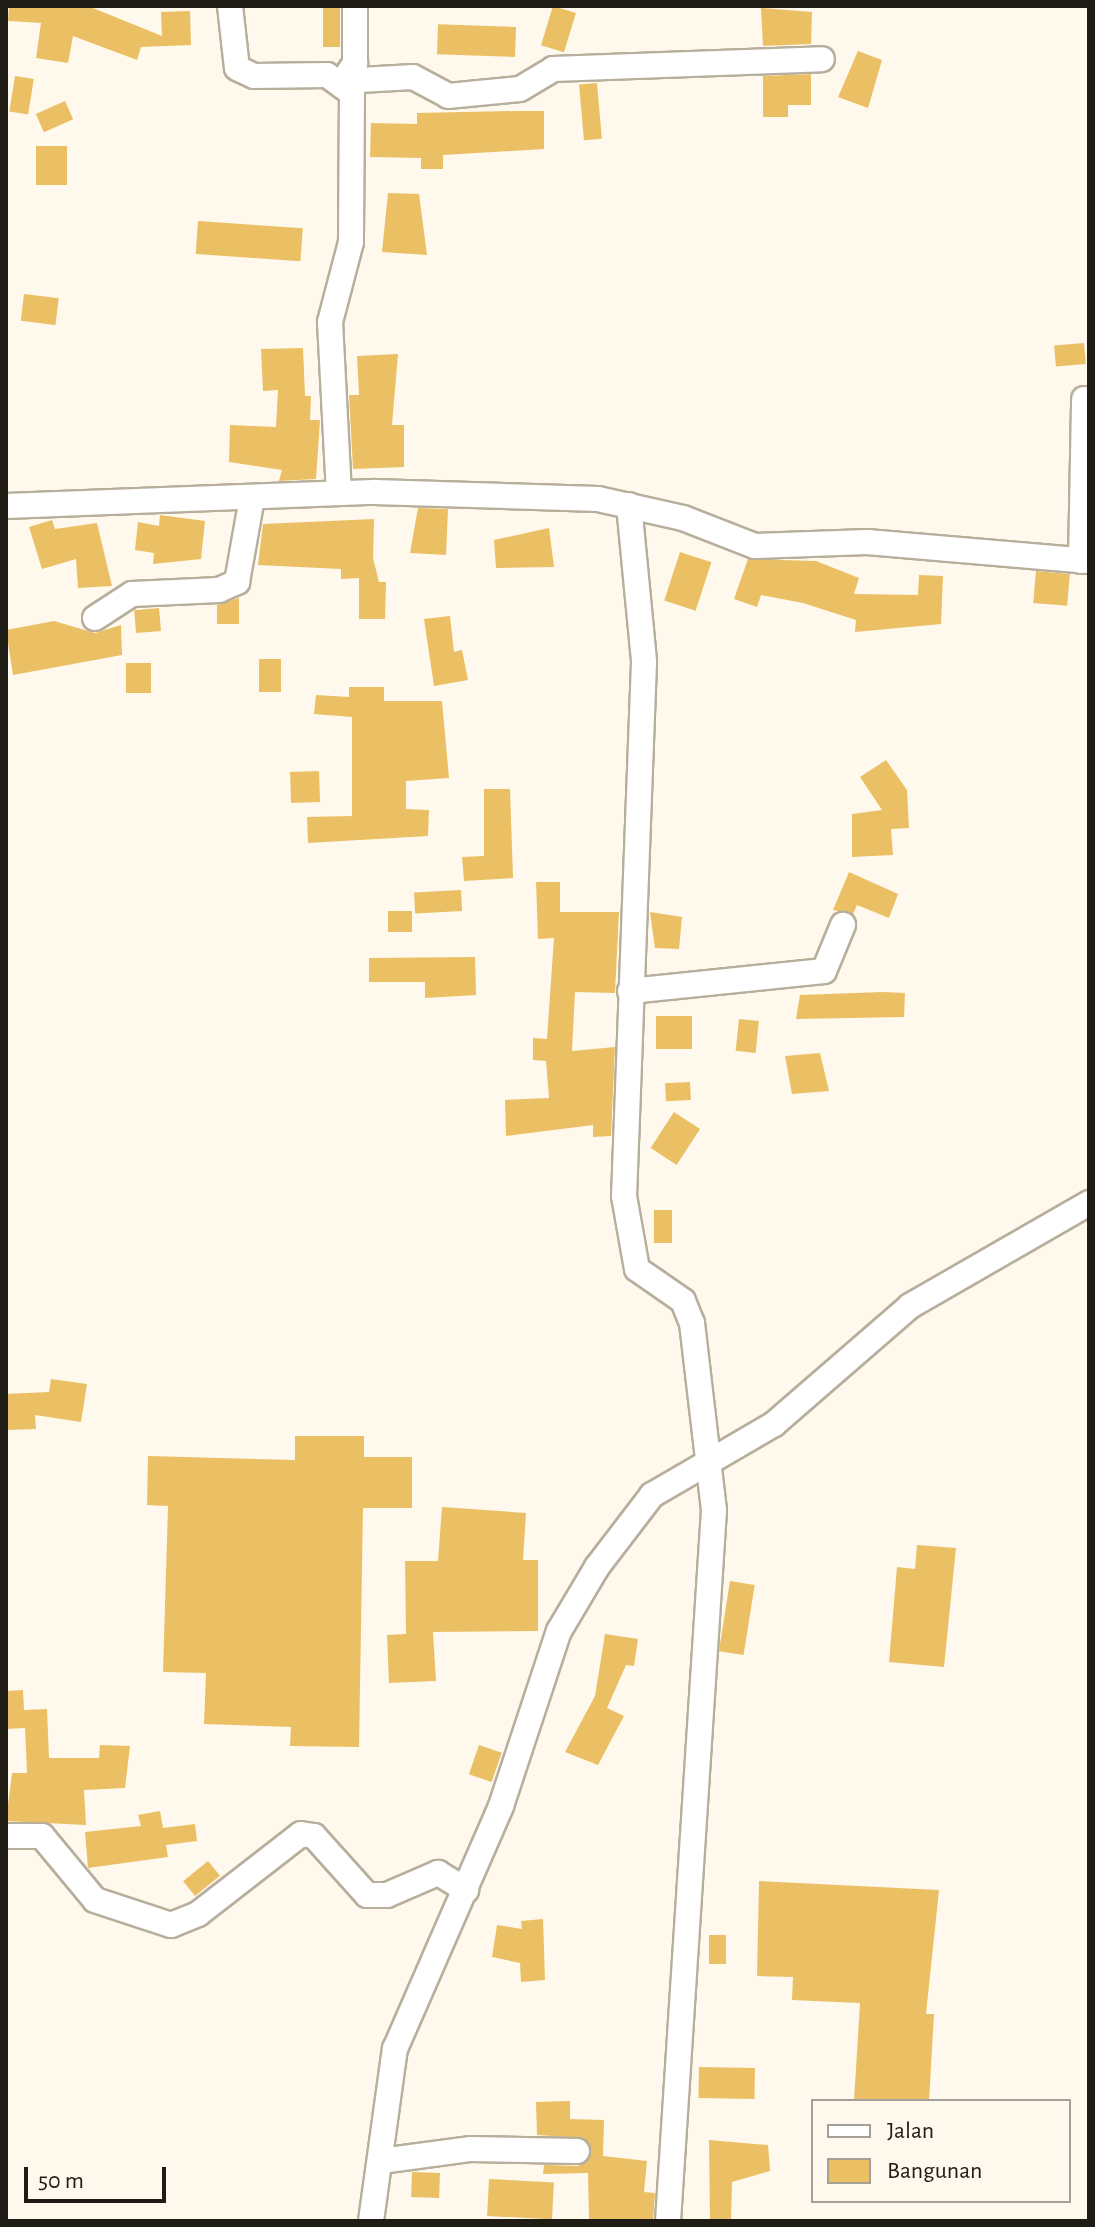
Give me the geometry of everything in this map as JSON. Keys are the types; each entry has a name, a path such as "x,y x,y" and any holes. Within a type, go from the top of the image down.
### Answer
{"street":[{"path":"230,6 237,68 343,81 413,77 448,96 520,89 553,69 822,59"},
{"path":"343,81 355,63 355,6"},
{"path":"339,493 330,322 351,242 352,93 343,81"},
{"path":"6,506 339,493 629,505 755,546 867,542 1085,561 1084,399"},
{"path":"95,618 132,594 219,590 237,582 252,498"},
{"path":"629,505 644,662 624,1196 630,1247 637,1269 688,1311 710,1464 713,1560 668,2221"},
{"path":"630,991 824,971 843,925"},
{"path":"371,2221 395,2049 466,1890 559,1631 641,1506 800,1405 910,1306 1089,1203"},
{"path":"6,1836 42,1836 95,1900 171,1925 198,1914 301,1834 314,1836 367,1895 387,1895 438,1873 466,1890"},
{"path":"381,2161 471,2149 577,2151"}],"building":[{"path":"9,6 88,6 162,36 161,12 190,11 191,45 141,47 137,60 73,36 68,63 36,58 41,23 8,21"},
{"path":"323,6 340,6 340,47 323,47"},
{"path":"553,6 576,13 564,52 541,45"},
{"path":"761,8 812,12 811,44 763,46"},
{"path":"438,24 516,27 515,57 437,54"},
{"path":"858,51 882,60 868,108 838,97"},
{"path":"811,74 811,105 788,105 788,117 763,117 763,76"},
{"path":"15,76 34,79 28,115 9,112"},
{"path":"597,83 602,139 584,140 579,85"},
{"path":"65,101 73,119 44,132 36,114"},
{"path":"544,111 544,149 443,155 443,169 421,169 421,158 370,157 371,123 417,124 417,113"},
{"path":"36,146 67,146 67,185 36,185"},
{"path":"388,193 419,194 427,255 382,252"},
{"path":"198,221 303,228 300,261 196,254"},
{"path":"24,294 59,298 55,325 21,321"},
{"path":"1084,343 1086,364 1056,367 1054,346"},
{"path":"303,348 305,396 311,396 310,420 320,420 316,479 279,481 282,470 229,462 230,425 276,427 278,390 263,391 261,349"},
{"path":"398,354 392,425 404,425 404,467 353,469 349,395 359,395 357,356"},
{"path":"418,508 448,509 446,555 410,553"},
{"path":"160,515 205,521 201,559 153,564 154,553 135,550 138,522 159,526"},
{"path":"374,519 373,558 379,582 386,582 385,619 359,619 359,578 341,579 341,569 258,565 263,524"},
{"path":"52,520 55,529 97,523 112,586 78,588 76,559 42,569 29,527"},
{"path":"549,528 554,567 496,568 494,540"},
{"path":"680,552 711,562 696,611 664,601"},
{"path":"748,559 816,561 859,578 854,594 918,595 919,575 943,576 941,624 855,632 856,620 803,603 761,595 757,607 734,599"},
{"path":"1036,571 1070,574 1067,606 1033,603"},
{"path":"239,598 239,624 217,624 217,605"},
{"path":"159,608 161,631 136,633 134,610"},
{"path":"450,616 454,652 462,650 468,680 434,686 424,619"},
{"path":"54,621 95,633 121,625 122,655 13,675 6,630"},
{"path":"259,659 281,659 281,692 259,692"},
{"path":"126,663 151,663 151,693 126,693"},
{"path":"349,687 384,687 384,701 442,701 449,778 406,781 406,809 429,810 428,836 308,843 307,817 352,816 352,717 314,714 316,695 349,697"},
{"path":"886,760 907,790 909,828 891,829 893,855 852,857 852,814 882,810 860,777"},
{"path":"319,771 320,802 291,803 290,772"},
{"path":"484,789 510,789 513,878 464,881 462,857 484,856"},
{"path":"849,872 898,894 889,918 857,905 853,914 833,910"},
{"path":"536,882 560,882 560,912 619,912 615,993 575,992 572,1051 615,1047 611,1136 593,1137 593,1125 506,1136 505,1100 549,1098 546,1061 533,1060 533,1038 547,1039 554,938 538,939"},
{"path":"461,890 462,911 415,913 414,892"},
{"path":"388,911 412,911 412,932 388,932"},
{"path":"650,912 682,917 679,949 655,948"},
{"path":"475,957 476,995 425,998 425,982 369,982 369,958"},
{"path":"905,993 904,1017 796,1019 800,995"},
{"path":"656,1016 692,1016 692,1049 656,1049"},
{"path":"739,1019 759,1021 756,1053 736,1051"},
{"path":"820,1053 829,1091 792,1094 785,1056"},
{"path":"690,1082 691,1100 666,1101 665,1083"},
{"path":"674,1112 700,1129 677,1165 651,1148"},
{"path":"654,1210 672,1210 672,1243 654,1243"},
{"path":"51,1379 87,1384 81,1422 35,1415 36,1429 6,1430 6,1394 49,1392"},
{"path":"295,1436 364,1436 364,1457 412,1457 412,1508 363,1508 359,1747 290,1746 291,1727 204,1724 206,1673 163,1672 168,1506 147,1505 148,1456 295,1460"},
{"path":"442,1507 526,1513 523,1560 538,1560 538,1631 433,1632 436,1681 389,1683 387,1635 406,1634 405,1561 438,1561"},
{"path":"917,1545 956,1548 944,1667 889,1662 897,1567 915,1569"},
{"path":"730,1581 755,1585 744,1655 719,1651"},
{"path":"605,1634 638,1639 634,1666 626,1665 607,1708 624,1716 598,1765 565,1752 595,1696"},
{"path":"23,1690 24,1710 47,1709 49,1758 99,1758 100,1745 130,1746 125,1788 84,1790 86,1825 6,1821 12,1773 27,1773 25,1728 6,1729 6,1691"},
{"path":"479,1745 502,1753 492,1782 469,1774"},
{"path":"160,1811 163,1828 195,1824 197,1841 166,1845 168,1857 88,1868 85,1832 141,1826 138,1815"},
{"path":"208,1861 220,1876 195,1896 183,1881"},
{"path":"759,1881 939,1890 926,2014 934,2014 929,2099 854,2099 860,2003 792,2000 793,1977 757,1976"},
{"path":"543,1919 545,1980 521,1982 520,1963 492,1957 497,1925 522,1929 521,1921"},
{"path":"709,1935 726,1935 726,1964 709,1964"},
{"path":"699,2067 755,2068 754,2099 698,2098"},
{"path":"570,2101 570,2119 604,2120 603,2156 647,2161 644,2192 655,2193 653,2221 589,2221 588,2173 543,2174 544,2165 578,2166 590,2158 584,2138 537,2135 536,2102"},
{"path":"709,2140 768,2145 770,2171 732,2182 731,2221 710,2221"},
{"path":"412,2172 440,2173 439,2198 411,2197"},
{"path":"489,2179 554,2182 552,2219 487,2216"}]}
